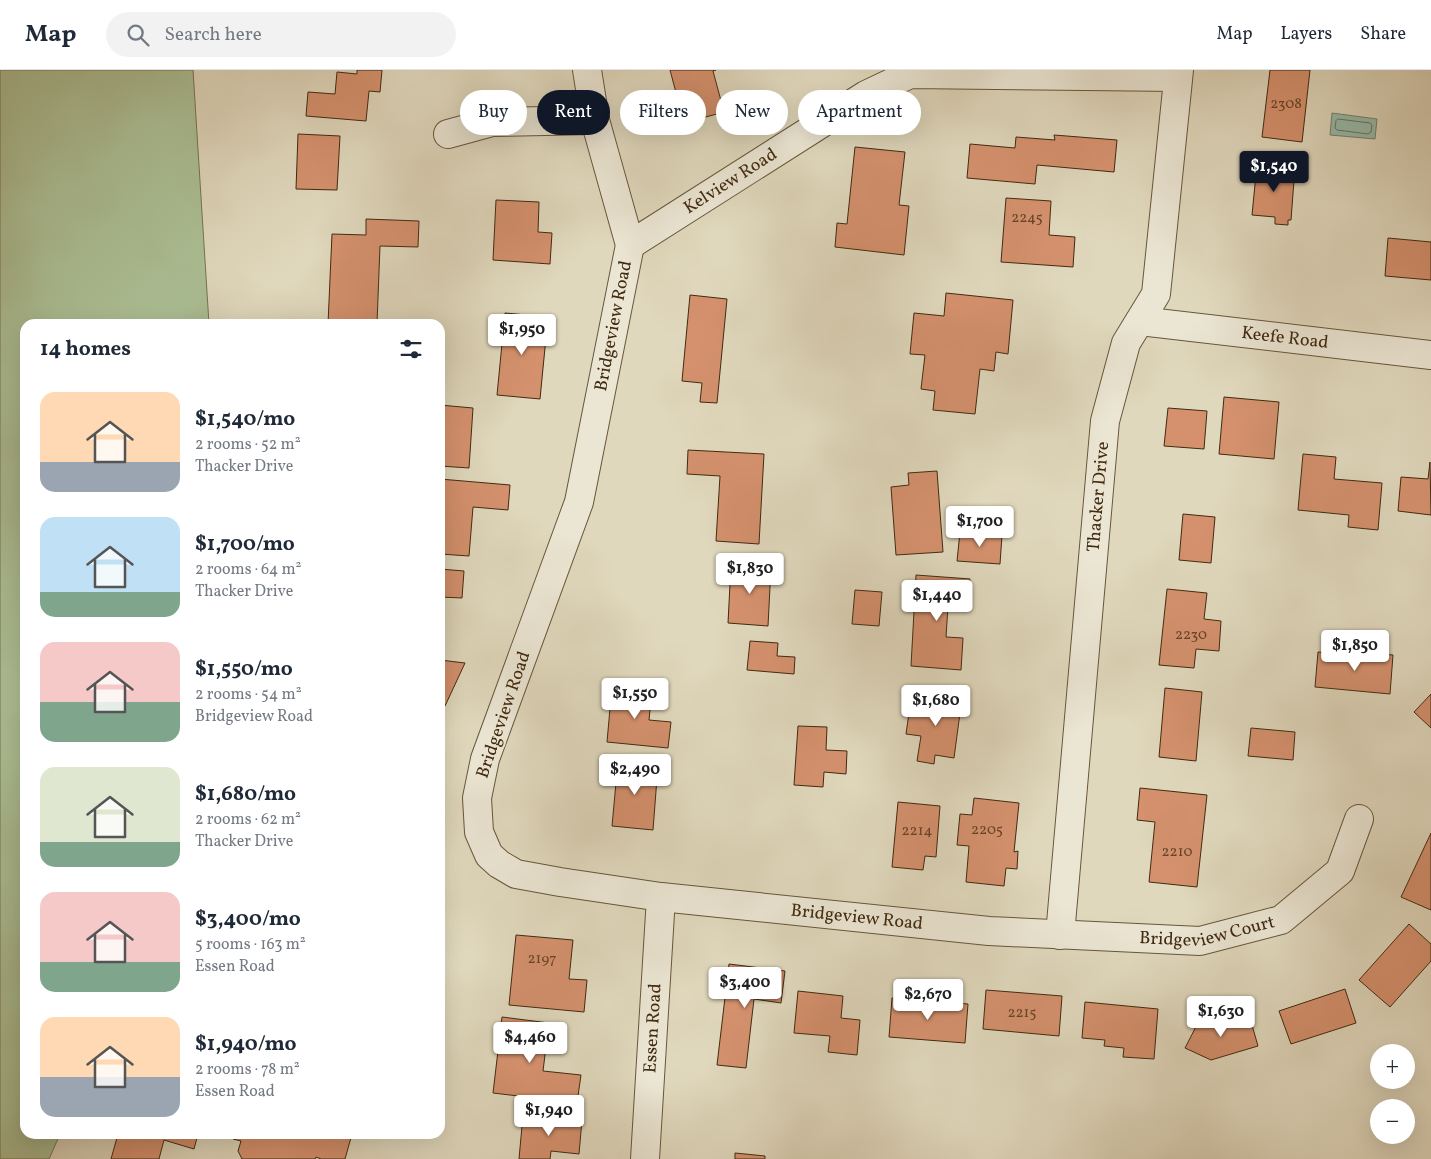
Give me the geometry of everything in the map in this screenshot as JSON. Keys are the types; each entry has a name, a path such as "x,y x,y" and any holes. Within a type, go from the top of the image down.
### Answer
{"street":[{"name":"Bridgeview Road","path":"587,70 590,90"},
{"name":"Kelview Road","path":"630,245 866,95 910,74 1178,74"},
{"name":"Thacker Drive","path":"1060,935 1105,421 1126,343 1156,294 1178,74"},
{"path":"448,134 492,122 537,121"},
{"name":"Bridgeview Road","path":"599,135 630,245 579,502 485,759 477,798 479,832 489,855 499,864 516,874 661,897 989,931 1060,935"},
{"name":"Keefe Road","path":"1140,321 1431,355"},
{"name":"Bridgeview Court","path":"1060,935 1200,941 1281,920 1340,871 1359,819"},
{"name":"Essen Road","path":"645,1159 661,897"}],"shaded area":[{"path":"0,70 193,70 209,319 20,319 20,1139 58,1139 49,1159 0,1159"}],"water":[{"path":"1332,113 1377,119 1375,139 1330,135"}],"building":[{"path":"357,70 382,70 380,92 369,91 366,121 306,116 308,92 335,94 337,72 357,74"},
{"path":"670,70 716,70 713,71 718,90 716,90 716,114 706,117 706,90 675,90"},
{"path":"1270,70 1310,70 1302,142 1262,137"},
{"path":"298,134 340,136 337,190 296,189"},
{"path":"1054,135 1117,140 1114,172 1037,165 1035,184 967,178 970,144 1015,148 1016,137 1055,140"},
{"path":"855,147 905,152 899,205 909,206 904,255 835,247 837,223 847,224"},
{"path":"1257,164 1295,167 1291,220 1288,220 1288,225 1275,224 1275,217 1252,215"},
{"path":"1006,198 1051,201 1049,235 1075,237 1073,267 1001,262"},
{"path":"496,200 539,202 538,232 552,233 550,264 493,260"},
{"path":"366,219 419,221 418,247 380,246 377,319 328,319 332,234 366,235"},
{"path":"1388,238 1431,242 1431,280 1385,276"},
{"path":"946,293 1013,300 1008,354 996,352 994,371 980,369 975,414 933,410 935,391 921,389 925,355 910,354 914,313 944,316"},
{"path":"690,295 727,299 717,403 700,402 702,383 682,381"},
{"path":"505,313 548,317 540,399 497,395"},
{"path":"1224,397 1279,402 1274,459 1219,454"},
{"path":"445,405 473,408 469,468 445,466"},
{"path":"1168,408 1207,411 1204,449 1164,446"},
{"path":"688,450 764,454 759,544 716,541 720,476 687,474"},
{"path":"1303,454 1336,457 1334,479 1382,483 1378,530 1348,527 1349,515 1298,510"},
{"path":"1430,462 1431,515 1398,511 1401,477 1428,479"},
{"path":"937,471 943,552 896,555 891,487 909,485 908,473"},
{"path":"445,479 510,485 508,510 473,507 469,556 445,554"},
{"path":"1183,514 1215,517 1211,563 1179,560"},
{"path":"960,532 1002,535 1000,564 957,561"},
{"path":"731,565 771,567 768,626 728,623"},
{"path":"445,569 464,571 462,598 445,597"},
{"path":"916,575 970,579 968,607 948,606 946,637 963,638 961,670 911,666"},
{"path":"1167,589 1207,593 1204,619 1221,621 1219,651 1196,649 1194,668 1159,665"},
{"path":"855,590 882,592 879,626 852,624"},
{"path":"750,641 778,643 777,656 795,657 794,674 747,670"},
{"path":"1318,652 1354,655 1354,652 1393,655 1390,694 1315,687"},
{"path":"445,661 465,663 445,706"},
{"path":"612,686 652,690 649,720 671,722 668,748 607,742"},
{"path":"1165,688 1202,692 1196,761 1159,757"},
{"path":"924,693 962,698 954,758 935,755 934,764 917,761 921,736 906,734 909,713 921,714"},
{"path":"1431,694 1431,728 1414,712"},
{"path":"798,726 827,727 826,750 847,751 846,774 824,772 823,787 794,785"},
{"path":"1251,728 1295,732 1293,760 1248,756"},
{"path":"618,761 658,765 653,830 612,826"},
{"path":"1140,788 1207,795 1197,887 1149,882 1155,822 1137,820"},
{"path":"974,798 1019,803 1014,852 1018,851 1017,869 1006,868 1004,886 966,882 969,846 957,845 960,814 972,815"},
{"path":"898,802 940,806 936,857 925,856 923,870 892,867"},
{"path":"1431,833 1431,910 1401,897"},
{"path":"1409,924 1431,944 1431,961 1390,1007 1359,980"},
{"path":"516,935 573,940 569,979 587,980 584,1012 509,1005"},
{"path":"729,964 785,971 781,1003 754,999 746,1068 717,1065"},
{"path":"1345,989 1356,1023 1291,1044 1279,1011"},
{"path":"986,990 1062,996 1059,1036 983,1029"},
{"path":"798,991 843,996 841,1018 860,1020 857,1055 828,1052 830,1036 794,1033"},
{"path":"892,998 968,1004 965,1043 889,1037"},
{"path":"1085,1002 1158,1009 1154,1059 1123,1057 1124,1048 1104,1046 1105,1040 1082,1038"},
{"path":"1202,1015 1219,1024 1229,1024 1250,1018 1258,1046 1211,1060 1185,1048"},
{"path":"502,1017 549,1023 543,1071 581,1075 577,1103 493,1093"},
{"path":"523,1115 582,1120 579,1154 551,1151 550,1159 519,1159"},
{"path":"117,1139 197,1139 194,1149 164,1140 159,1159 111,1159"},
{"path":"233,1139 351,1139 345,1159 321,1159 316,1157 315,1159 242,1159 238,1151 241,1141"},
{"path":"735,1153 765,1156 765,1159 735,1159"}]}
